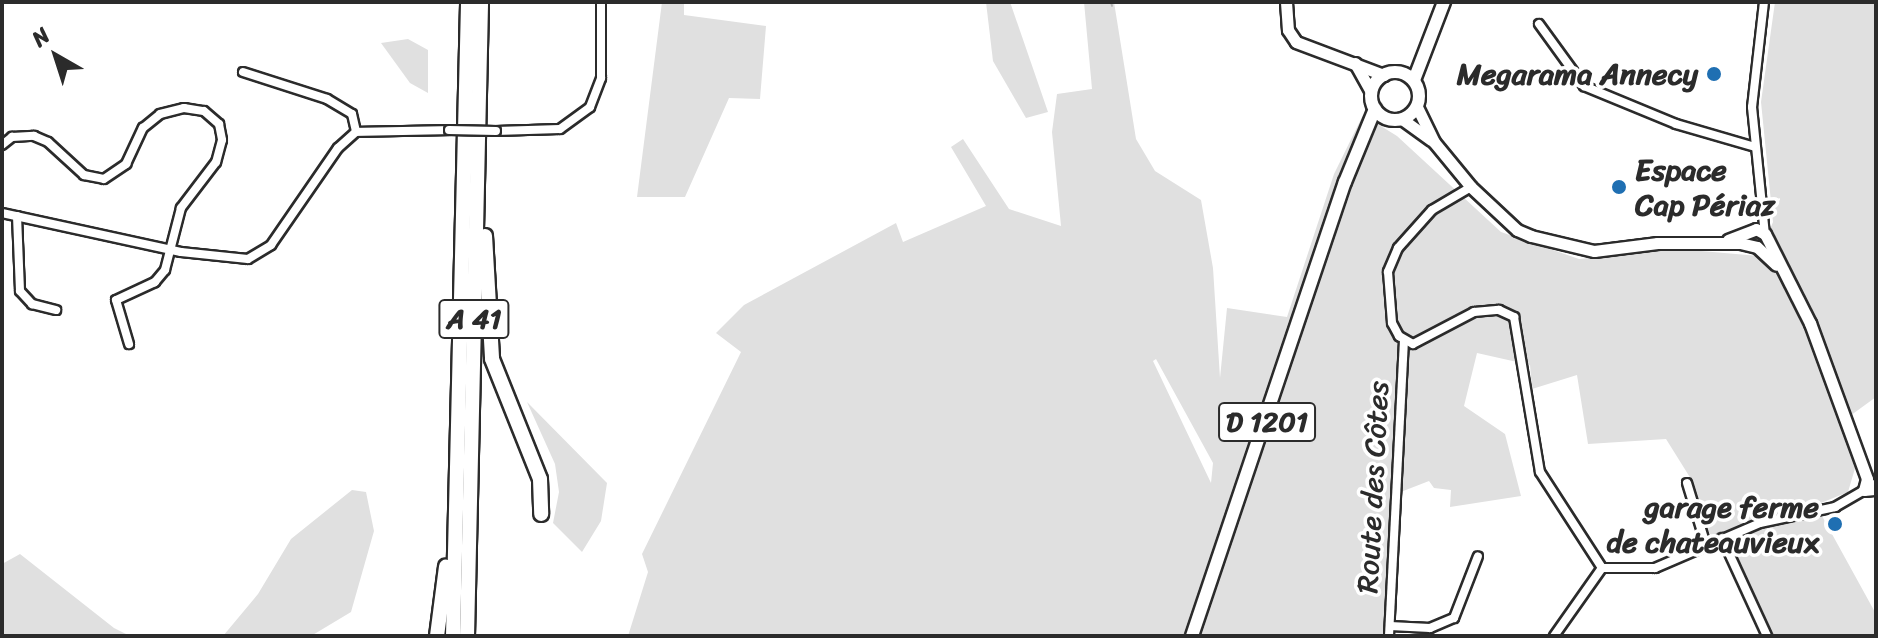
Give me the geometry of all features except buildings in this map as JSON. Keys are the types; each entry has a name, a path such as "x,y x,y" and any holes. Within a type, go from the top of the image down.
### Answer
{"highway":[{"name":"A 41","path":"453,636 468,2"},
{"name":"A 41","path":"467,636 481,2"},
{"path":"479,118 492,359 540,479 541,514"},
{"path":"437,636 459,359"}],"main road":[{"path":"1328,240 1375,109 1371,92 1416,48 1441,2"},
{"path":"1328,240 1362,157 1397,120 1417,107 1414,80 1441,2"},
{"path":"1390,73 1414,80"},
{"path":"1375,109 1397,120"},
{"name":"D 1201","path":"1193,636 1328,240"}],"street":[{"path":"2,213 229,260 260,255 295,216 338,148 356,132 560,129 590,107 601,78 601,2"},
{"path":"1286,2 1288,30 1296,42 1390,73"},
{"path":"1602,568 1655,568 1760,523 1835,507 1872,486 1810,323 1757,238 1761,209 1752,107 1764,2"},
{"path":"1539,24 1584,86 1676,124 1755,147"},
{"path":"1355,62 1371,92"},
{"path":"243,72 327,99 352,114 356,132"},
{"path":"1417,107 1434,142 1471,187 1517,230 1564,247 1594,251 1757,238"},
{"path":"2,145 12,137 43,139 77,171 104,179 126,164 143,128 160,114 184,108 212,116 221,131 221,149 212,170 181,208 160,277 116,300 129,344"},
{"path":"1397,120 1434,142"},
{"path":"1471,187 1420,220 1392,258 1388,309 1404,340 1422,343 1474,312 1499,310 1514,317 1540,472 1602,568"},
{"path":"17,216 20,291 32,304 56,310"},
{"name":"Route des Côtes","path":"1390,631 1404,340"},
{"path":"1687,483 1706,545"},
{"path":"1722,538 1767,636"},
{"path":"1390,631 1437,627 1454,618 1478,556"},
{"path":"1554,636 1602,568"}],"shaded area":[{"path":"662,2 684,2 684,15 766,26 760,99 729,98 685,197 637,197"},
{"path":"986,2 1010,2 1048,112 1026,118 993,61"},
{"path":"1084,2 1114,2 1136,139 1155,171 1201,200 1213,268 1220,378 1227,308 1287,317 1334,174 1363,115 1397,136 1501,232 1579,259 1678,249 1759,256 1773,222 1761,102 1775,2 1876,2 1876,397 1843,421 1856,465 1848,492 1816,505 1876,614 1876,636 1771,636 1723,532 1711,535 1704,525 1691,479 1666,439 1588,444 1577,375 1532,389 1530,365 1477,353 1464,406 1505,434 1521,496 1450,507 1451,490 1434,488 1429,481 1393,495 1385,636 628,636 648,572 642,554 741,352 716,333 744,305 896,223 903,242 986,206 951,147 963,139 1009,209 1061,226 1052,132 1057,94 1092,89","holes":["1156,359 1213,463 1211,483 1153,361"]},
{"path":"408,39 428,50 428,93 410,83 381,43"},
{"path":"527,402 607,483 601,521 582,552 553,523 559,492 555,464"},
{"path":"352,490 366,492 374,531 351,612 311,636 223,636 258,594 291,539"},
{"path":"20,554 114,628 130,636 2,636 2,564"}],"waterway":[{"path":"1111,2 1112,6"}],"place":[{"name":"Megarama Annecy","path":"1714,74"},
{"name":"Espace Cap Périaz","path":"1619,187"},
{"name":"garage ferme de chateauvieux","path":"1835,524"}]}
